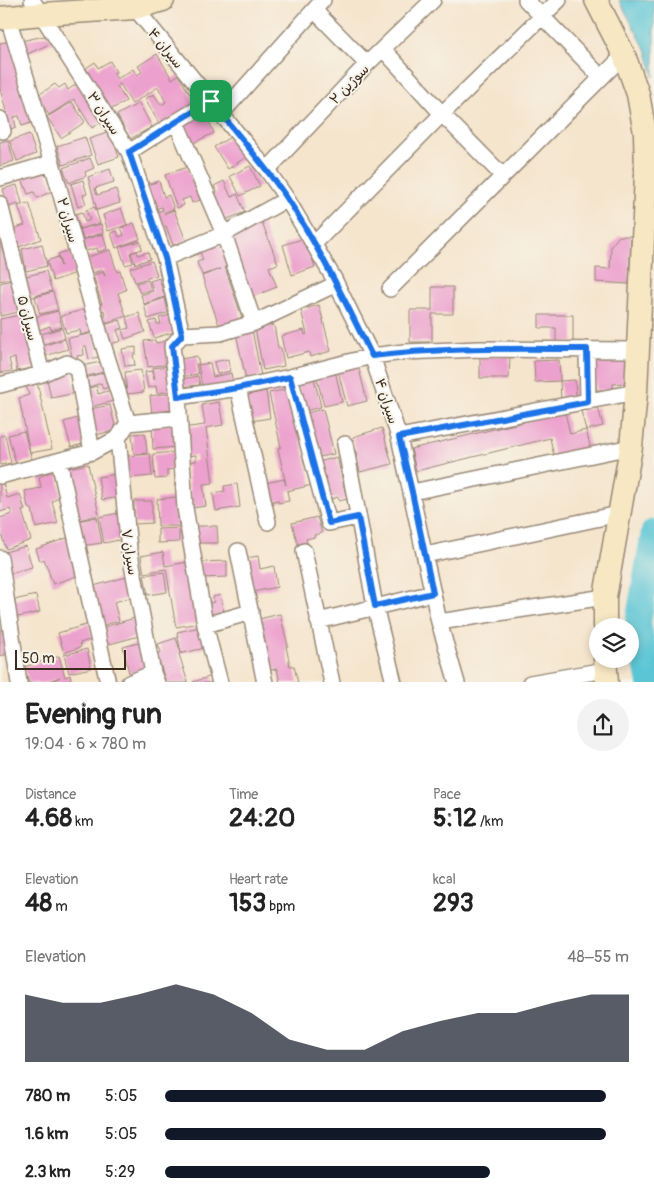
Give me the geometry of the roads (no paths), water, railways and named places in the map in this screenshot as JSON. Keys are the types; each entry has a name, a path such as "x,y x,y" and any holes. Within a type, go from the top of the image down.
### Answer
{"main road":[{"path":"4,18 37,7 134,8 163,0"},
{"path":"596,0 624,55 638,94 645,133 646,174 636,350 636,392 631,447 605,596 605,618"}],"street":[{"name":"سوژین ۲","path":"267,170 367,64 433,0"},
{"path":"526,0 601,77"},
{"path":"314,244 442,114 559,0"},
{"path":"221,114 319,5 367,64"},
{"name":"سیران ۳","path":"37,7 129,152 165,258 182,335"},
{"name":"سیران ۴","path":"134,8 267,170 288,199 336,284 372,356 399,437 439,622 457,682"},
{"name":"سیران ۲","path":"4,18 52,162 101,338 128,422"},
{"path":"384,49 442,114 503,176"},
{"path":"390,289 624,55"},
{"path":"129,152 211,101"},
{"path":"176,122 224,234 254,323"},
{"path":"0,178 52,162"},
{"path":"165,258 224,234 288,199"},
{"name":"سیران ۵","path":"0,204 42,374"},
{"path":"220,682 205,624 185,508 178,397 172,346 182,335 220,333 254,323 336,284"},
{"path":"178,397 238,388 372,356 404,352 480,349 636,350"},
{"path":"587,349 588,402"},
{"path":"0,385 42,374 66,363 77,368 92,452"},
{"path":"290,377 329,523 358,517"},
{"path":"238,388 268,522"},
{"path":"399,437 636,392"},
{"path":"0,476 92,452 118,438 128,422 179,418"},
{"name":"سیران ۷","path":"118,438 129,549 155,678"},
{"path":"345,444 375,606 394,682"},
{"path":"412,492 631,447"},
{"path":"59,461 108,682"},
{"path":"425,555 619,514"},
{"path":"238,551 265,682"},
{"path":"304,551 332,682"},
{"path":"0,558 19,682"},
{"path":"318,621 433,593"},
{"path":"439,622 605,596"},
{"path":"205,624 251,612"},
{"path":"530,682 606,670"},
{"path":"128,682 155,678"}],"water":[{"path":"619,0 654,0 654,77 647,52"}],"waterway":[{"path":"650,682 638,623 654,532"}]}
